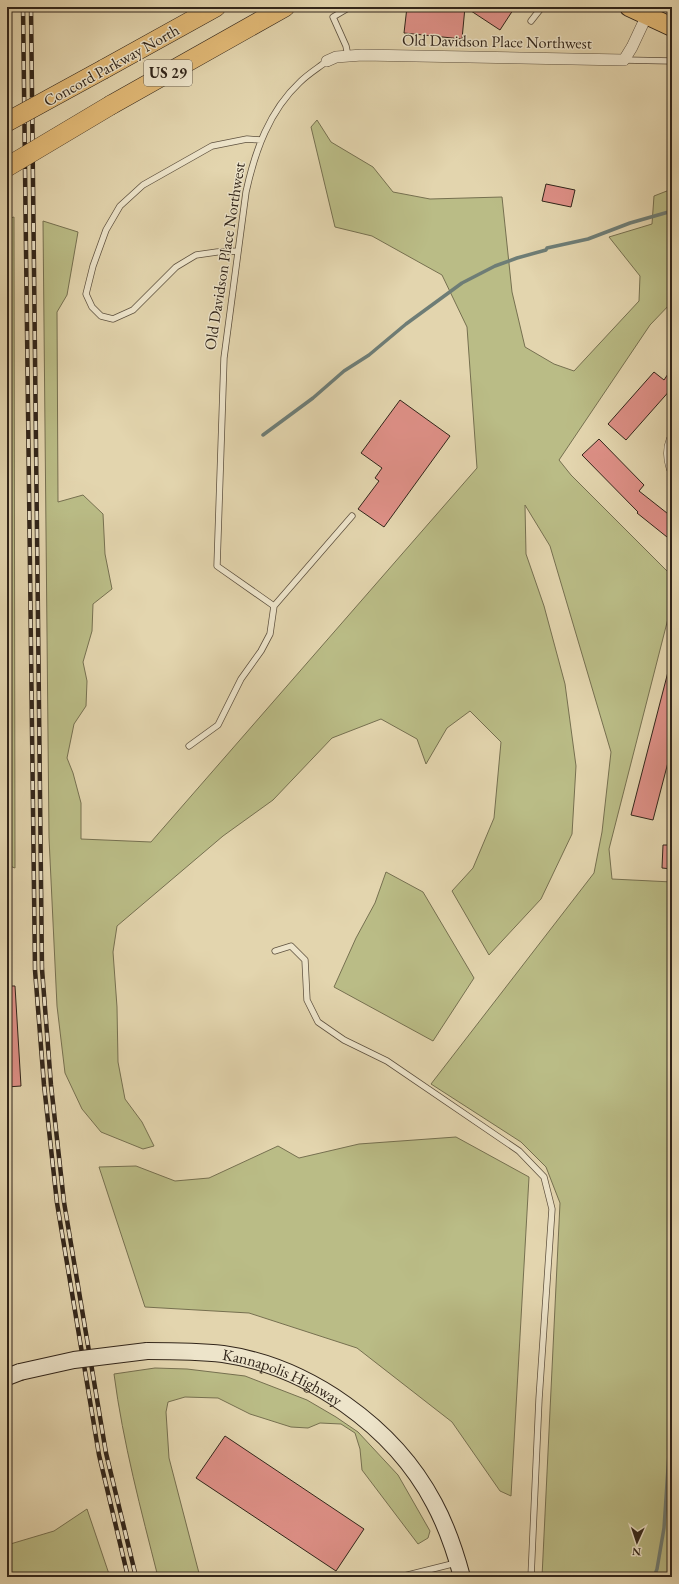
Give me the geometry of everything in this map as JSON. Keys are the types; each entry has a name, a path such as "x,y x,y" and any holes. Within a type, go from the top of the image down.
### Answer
{"highway":[{"name":"Concord Parkway North","path":"7,122 216,7"},
{"name":"US 29","path":"7,167 111,105 285,7"}],"main road":[{"path":"629,7 672,27"},
{"name":"Kannapolis Highway","path":"14,1374 81,1359 147,1351 185,1351 223,1354 256,1361 284,1371 340,1400 383,1436 403,1458 420,1480 434,1502 446,1527 460,1570"}],"street":[{"path":"624,60 632,47 647,15"},
{"name":"Old Davidson Place Northwest","path":"327,61 336,58 362,55 624,60"},
{"path":"672,440 669,455 672,468"}],"lane":[{"path":"348,56 346,46 333,17 350,7"},
{"path":"531,21 542,7"},
{"path":"624,60 672,61"},
{"name":"Old Davidson Place Northwest","path":"274,606 217,566 224,358 238,251 251,169 261,140 271,118 291,91 301,81 327,61"},
{"path":"238,251 196,255 176,266 133,310 114,319 101,316 92,308 86,294 93,266 106,230 120,206 143,185 212,146 247,140 261,140"},
{"path":"189,746 218,725 241,679 261,651 270,634 274,606 352,516"},
{"path":"275,950 291,946 305,960 307,1000 318,1022 344,1040 394,1065 519,1151 544,1177 552,1209 539,1399 531,1577"},
{"path":"400,1577 460,1570"}],"green space":[{"path":"317,120 331,142 373,167 393,192 430,199 502,197 512,292 525,347 554,364 574,371 639,301 640,276 609,237 652,224 654,196 672,189 672,302 650,325 559,460 571,475 672,576 672,603 609,849 612,879 672,882 672,1577 542,1577 560,1203 546,1167 521,1142 431,1084 594,873 602,832 611,752 550,546 525,505 526,554 544,606 565,684 576,766 572,834 541,899 489,955 452,891 473,868 494,818 501,742 470,711 447,728 426,764 417,739 381,719 332,738 273,800 223,836 117,926 113,952 117,1007 118,1062 125,1099 142,1122 154,1146 143,1149 101,1132 82,1109 65,1073 57,1006 49,838 43,221 78,232 67,295 57,312 58,502 83,495 103,514 105,554 112,589 93,604 92,631 83,662 87,681 86,706 74,724 67,758 73,773 81,803 81,839 151,842 477,468 467,327 442,275 372,236 335,227 311,127"},
{"path":"14,217 15,868 7,865 7,219"},
{"path":"386,872 423,892 474,978 433,1041 334,987 356,938 375,903"},
{"path":"456,1137 529,1177 511,1496 500,1491 452,1422 357,1348 249,1313 145,1307 99,1167 136,1166 175,1181 209,1178 278,1146 299,1158 359,1144"},
{"path":"155,1368 187,1369 245,1376 307,1400 336,1417 358,1432 398,1475 430,1531 428,1538 418,1544 362,1470 360,1449 355,1433 341,1424 320,1423 308,1428 291,1427 250,1414 218,1398 185,1397 168,1402 166,1412 169,1458 200,1577 158,1577 127,1451 114,1374"},
{"path":"87,1509 110,1577 7,1577 7,1545 54,1531"}],"building":[{"path":"407,7 465,7 462,39 404,33"},
{"path":"465,7 515,7 500,30"},
{"path":"546,184 575,190 571,207 542,201"},
{"path":"672,368 672,388 626,440 608,424 654,372 664,380"},
{"path":"400,400 450,436 384,527 358,509 379,481 375,478 382,468 361,453"},
{"path":"599,439 644,485 639,491 672,517 672,541 637,513 638,512 582,455"},
{"path":"669,668 672,669 672,747 653,820 631,815"},
{"path":"663,845 672,845 672,869 662,868"},
{"path":"7,986 15,986 21,1086 7,1087"},
{"path":"225,1436 364,1529 336,1571 196,1478"}],"waterway":[{"path":"263,435 313,398 344,371 369,355 406,324 462,283 495,266 517,258 546,250 547,248 588,239 630,223 672,211"},
{"path":"654,1577 657,1569 664,1528 672,1409"}],"railway":[{"path":"23,7 35,970 44,1085 57,1203 99,1455 128,1577"},
{"path":"31,7 42,969 51,1085 64,1202 106,1453 136,1577"}]}
